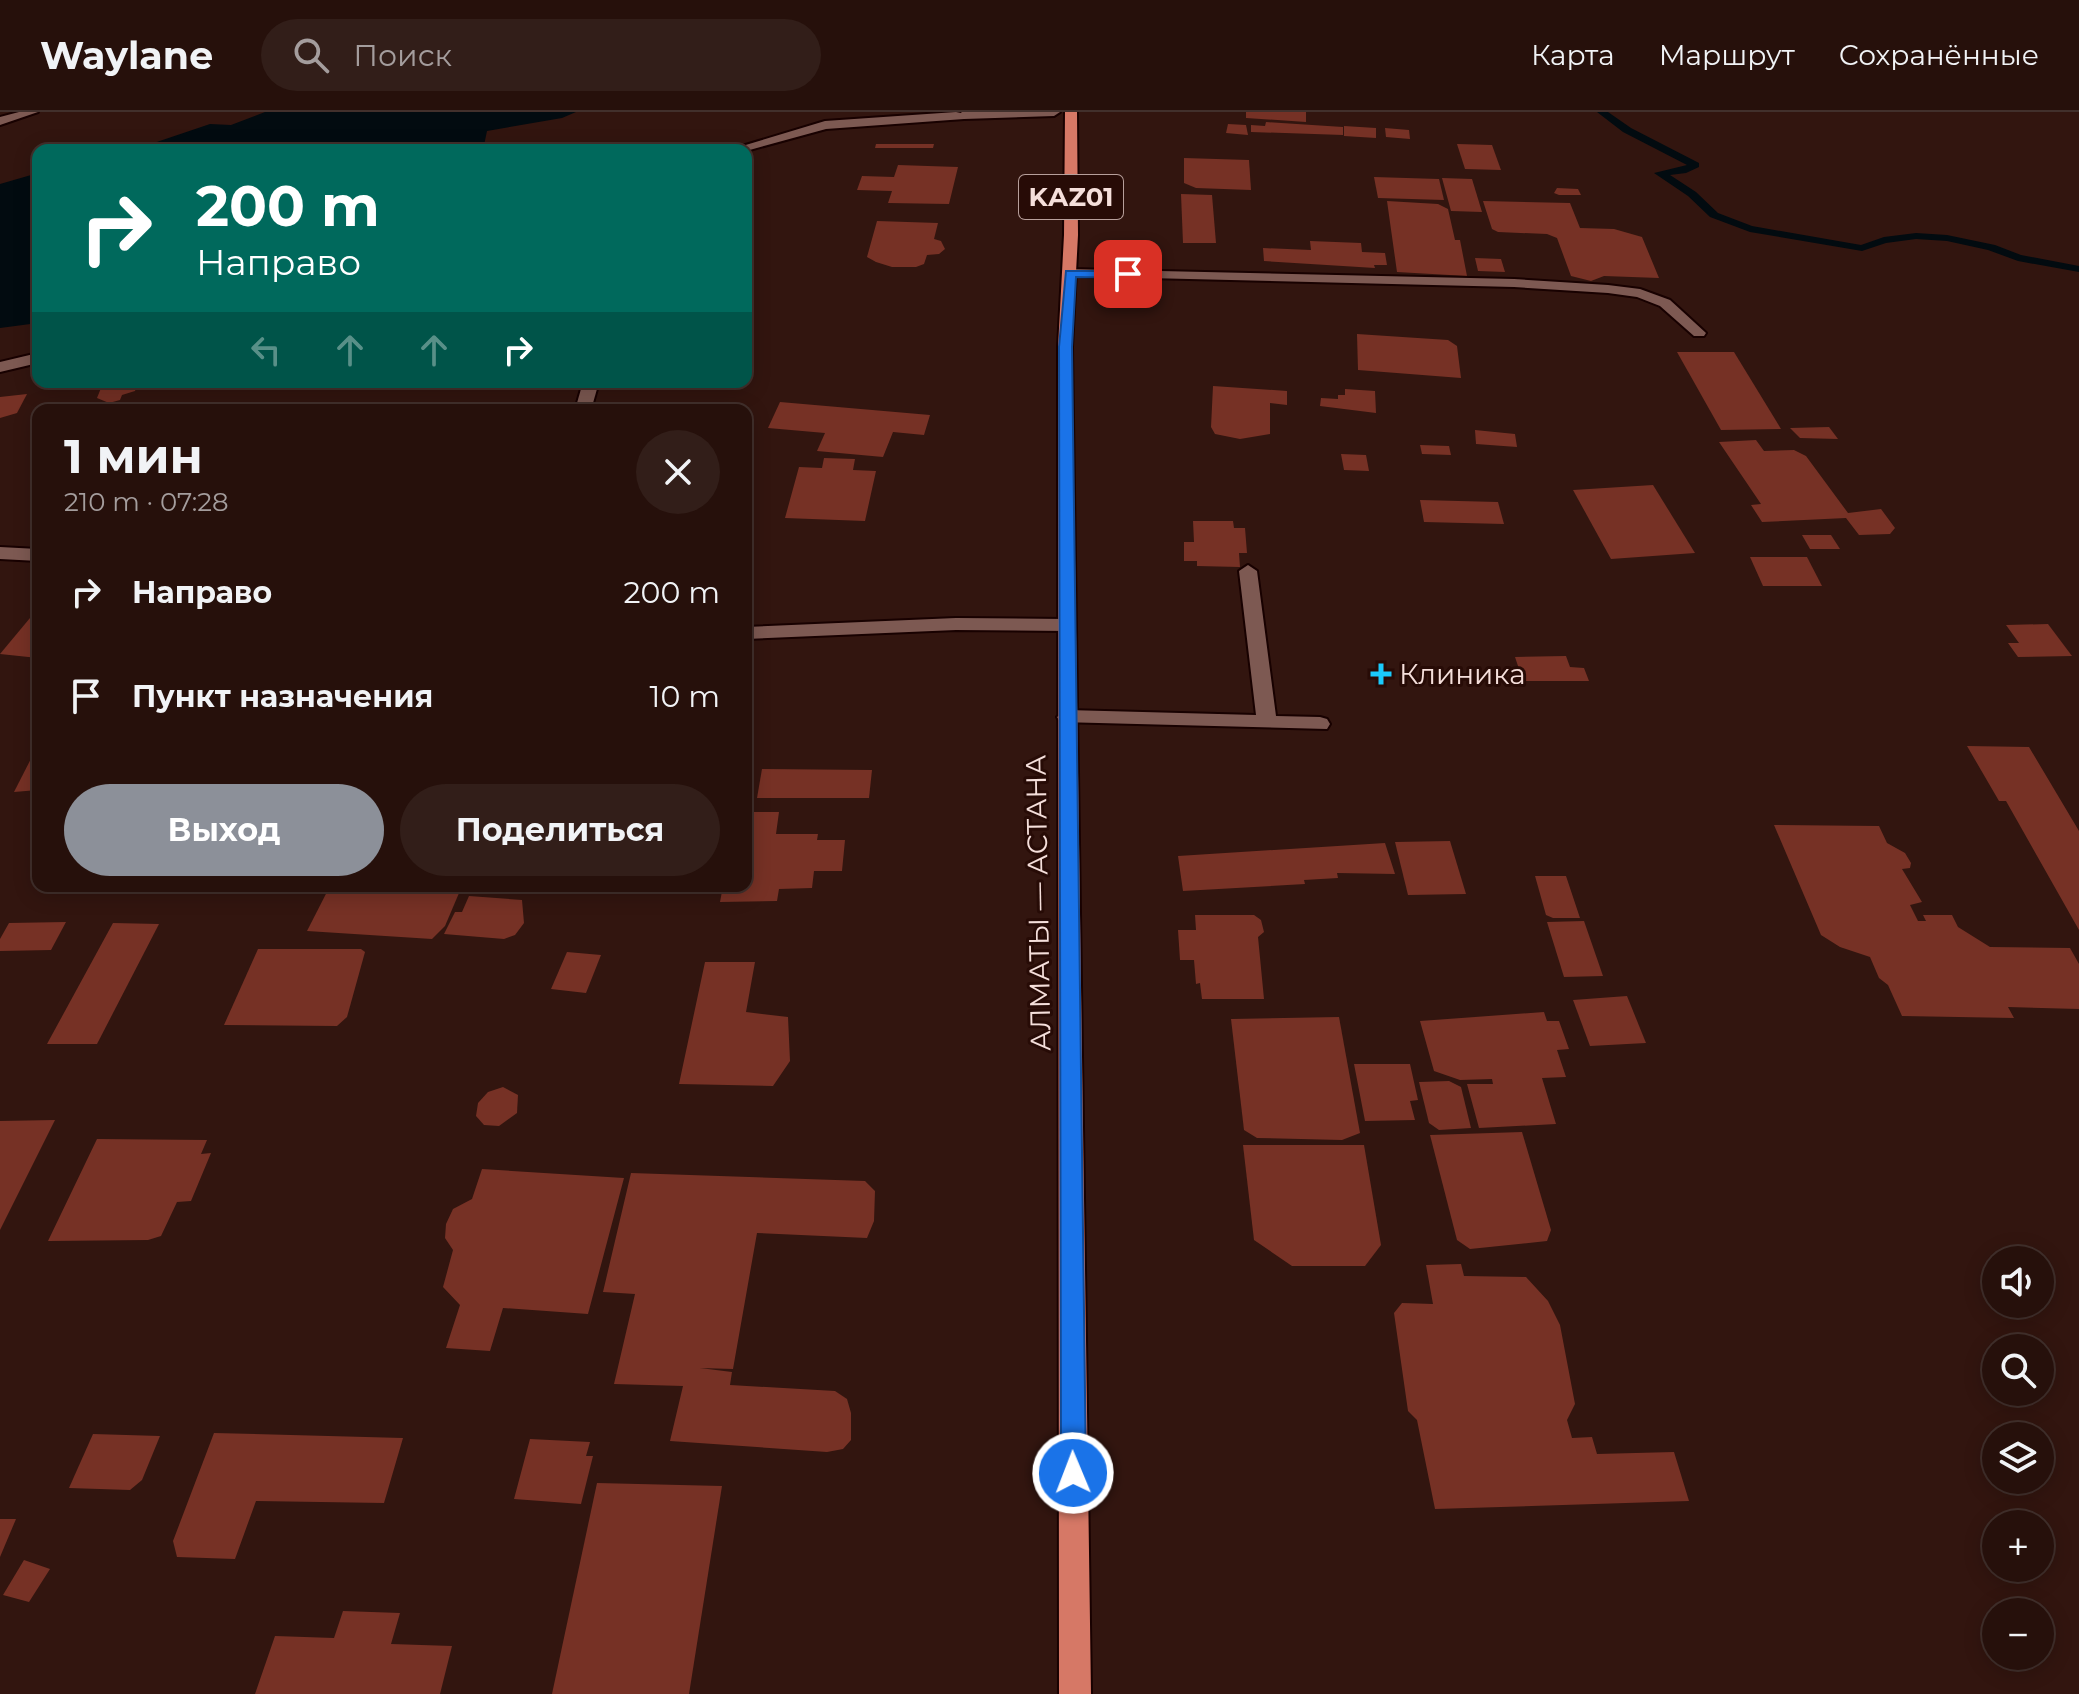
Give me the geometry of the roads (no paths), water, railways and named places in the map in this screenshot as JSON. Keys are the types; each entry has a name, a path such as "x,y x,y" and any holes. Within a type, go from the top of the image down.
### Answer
{"highway":[{"name":"АЛМАТЫ — АСТАНА","path":"1071,112 1070,273 1065,347 1075,1694"}],"street":[{"path":"0,121 32,112"},
{"path":"825,125 845,112"},
{"path":"752,145 825,125 1054,112"},
{"path":"1070,273 1514,283 1608,289 1640,293 1665,303 1699,333"},
{"path":"0,367 32,359"},
{"path":"0,553 32,555"},
{"path":"1248,571 1267,721"},
{"path":"752,633 956,624 1066,625"},
{"path":"1067,717 1320,724"}],"waterway":[{"path":"1602,112 1627,130 1695,165 1682,171 1659,173 1692,194 1714,215 1750,229 1862,248 1884,240 1916,236 1947,238 1991,247 2018,258 2079,269"}],"place":[{"name":"Клиника","path":"1381,674"}]}
